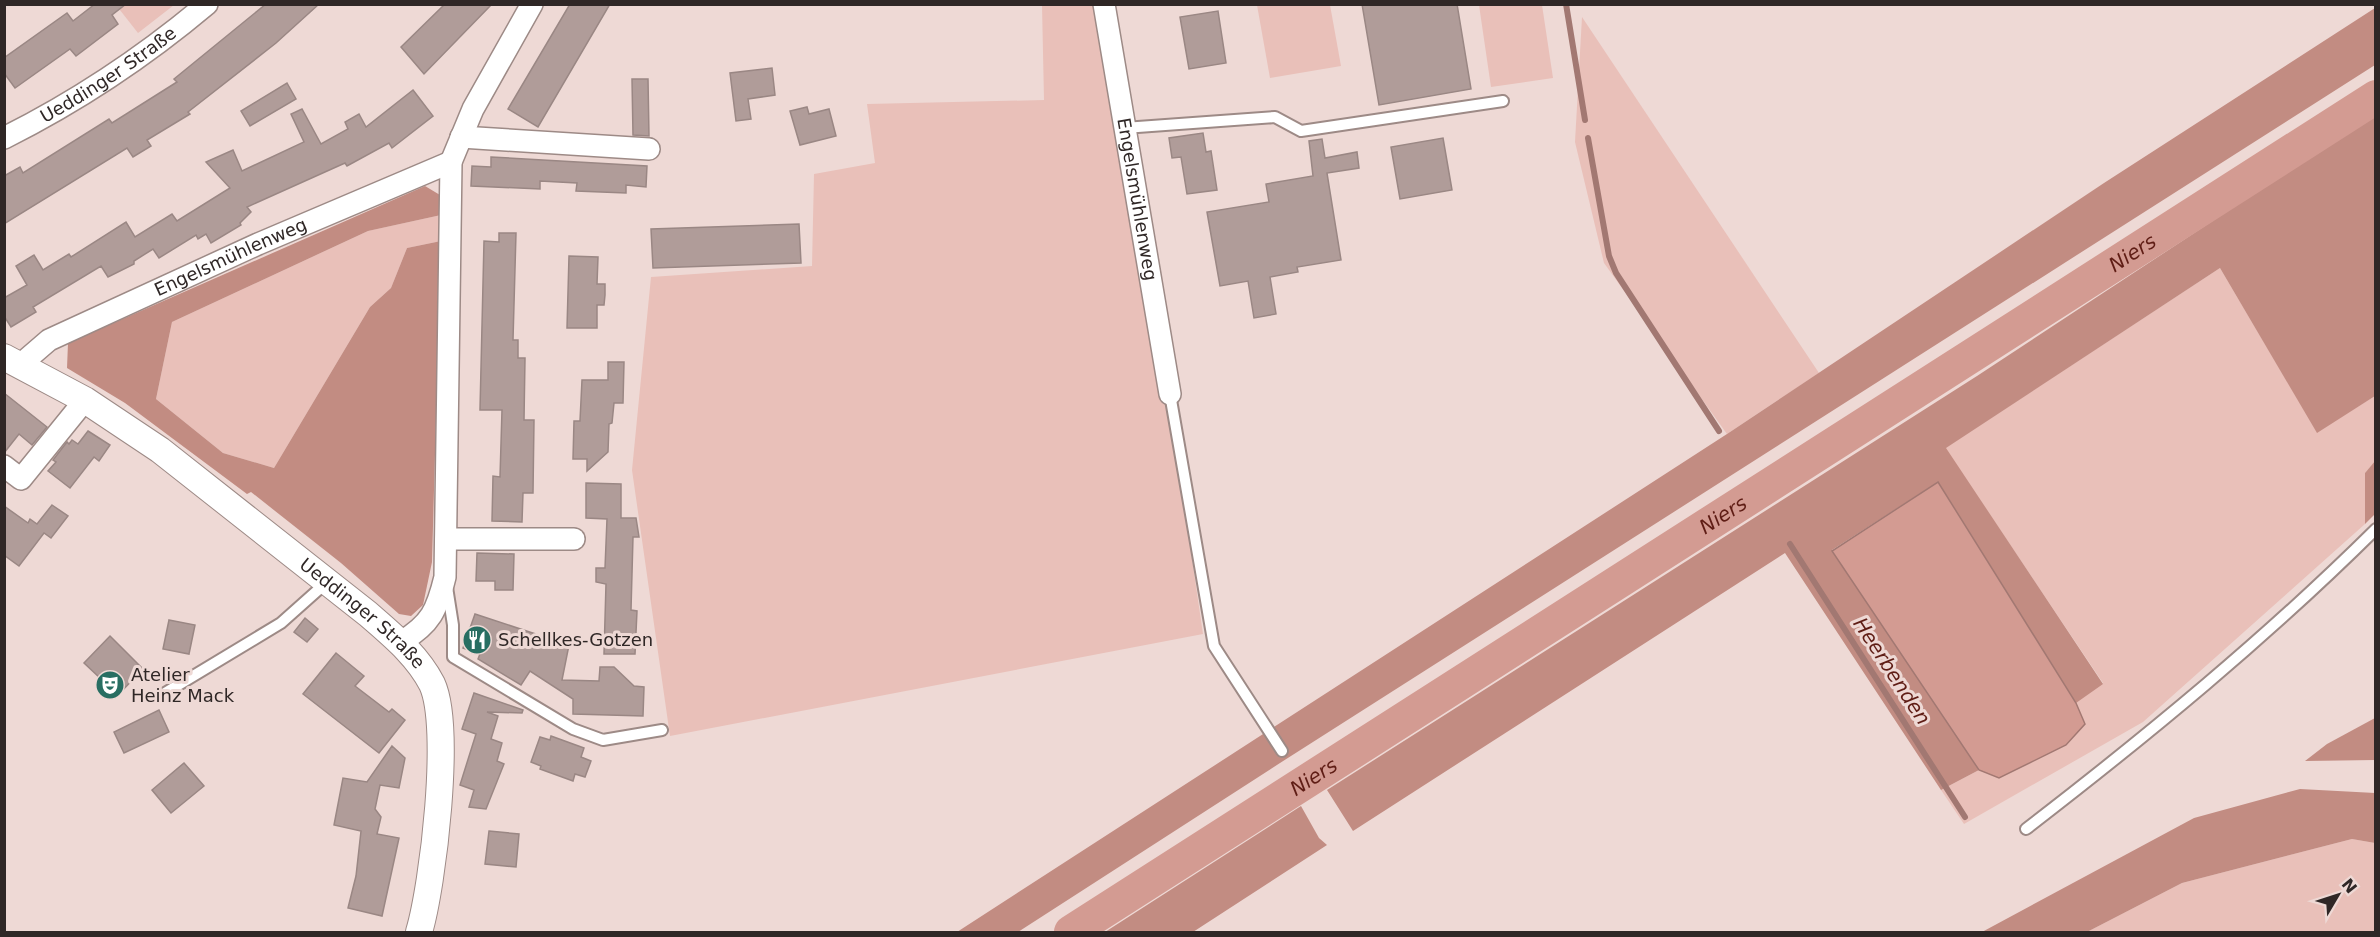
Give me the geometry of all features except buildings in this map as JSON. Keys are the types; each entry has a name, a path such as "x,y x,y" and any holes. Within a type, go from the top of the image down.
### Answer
{"street":[{"name":"Ueddinger Straße","path":"4,138 64,108 159,45 207,4"},
{"path":"400,642 429,621 439,602 445,578 451,162 472,110 532,4"},
{"name":"Engelsmühlenweg","path":"1104,4 1170,394"},
{"path":"461,137 649,149"},
{"name":"Engelsmühlenweg","path":"12,361 50,340 258,244 451,162"},
{"name":"Ueddinger Straße","path":"12,361 85,400 160,450 400,642 428,677 438,701 441,716 436,837 419,933"},
{"path":"4,466 21,480 85,400"},
{"path":"446,539 574,539"}],"lane":[{"path":"1124,128 1275,117 1300,131 1503,101"},
{"path":"1170,394 1214,646 1282,751"},
{"path":"2026,829 2181,708 2298,604 2376,529"},
{"name":"Ueddinger Straße","path":"445,578 453,625 453,657 573,729 603,740 662,730"},
{"path":"160,696 281,622 327,582"}],"shaded area":[{"path":"116,5 174,5 138,33"},
{"path":"1042,5 1111,5 1203,634 670,736 632,470 651,277 812,266 814,174 875,163 867,104 1044,100"},
{"path":"1257,5 1330,5 1341,66 1270,78"},
{"path":"1479,5 1542,5 1553,78 1491,87"},
{"path":"2375,8 2375,65 1018,932 957,932 1727,434 2104,183"},
{"path":"1582,17 1819,373 1727,434 1604,263 1575,142"},
{"path":"2375,114 2375,396 2317,433 2220,268 1946,448 2103,684 2076,703 1938,482 1832,550 1979,770 1941,790 1785,553 1353,831 1327,790 1977,376"},
{"path":"425,186 440,195 441,215 368,231 172,322 156,399 223,453 274,468 370,307 391,288 407,248 441,241 432,562 423,605 411,616 399,614 341,563 251,492 247,494 125,403 67,368 68,343"},
{"path":"441,215 441,241 407,248 391,288 370,307 274,468 223,453 156,399 172,322 368,231"},
{"path":"2220,268 2317,432 2375,396 2375,461 2365,473 2365,524 2143,722 1964,824 1941,790 1979,770 2103,683 1945,448"},
{"path":"2375,461 2375,514 2365,524 2365,473"},
{"path":"1938,482 2076,703 2085,724 2066,745 1999,778 1979,770 1832,551"},
{"path":"2375,718 2375,760 2305,761 2327,744"},
{"path":"2300,789 2375,793 2375,843 2352,839 2182,883 2087,932 1982,932 2194,818"},
{"path":"1301,806 1319,838 1327,845 1193,932 1105,932"},
{"path":"2352,839 2375,843 2375,932 2087,932 2182,883"}],"waterway":[{"path":"1566,4 1585,120"},
{"name":"Niers","path":"1071,932 2376,97"},
{"path":"1588,138 1609,256 1616,273 1719,431"},
{"name":"Heerbenden","path":"1790,544 1965,817"}],"place":[{"name":"Schellkes-Gotzen","path":"477,640"},
{"name":"Atelier Heinz Mack","path":"110,685"}]}
